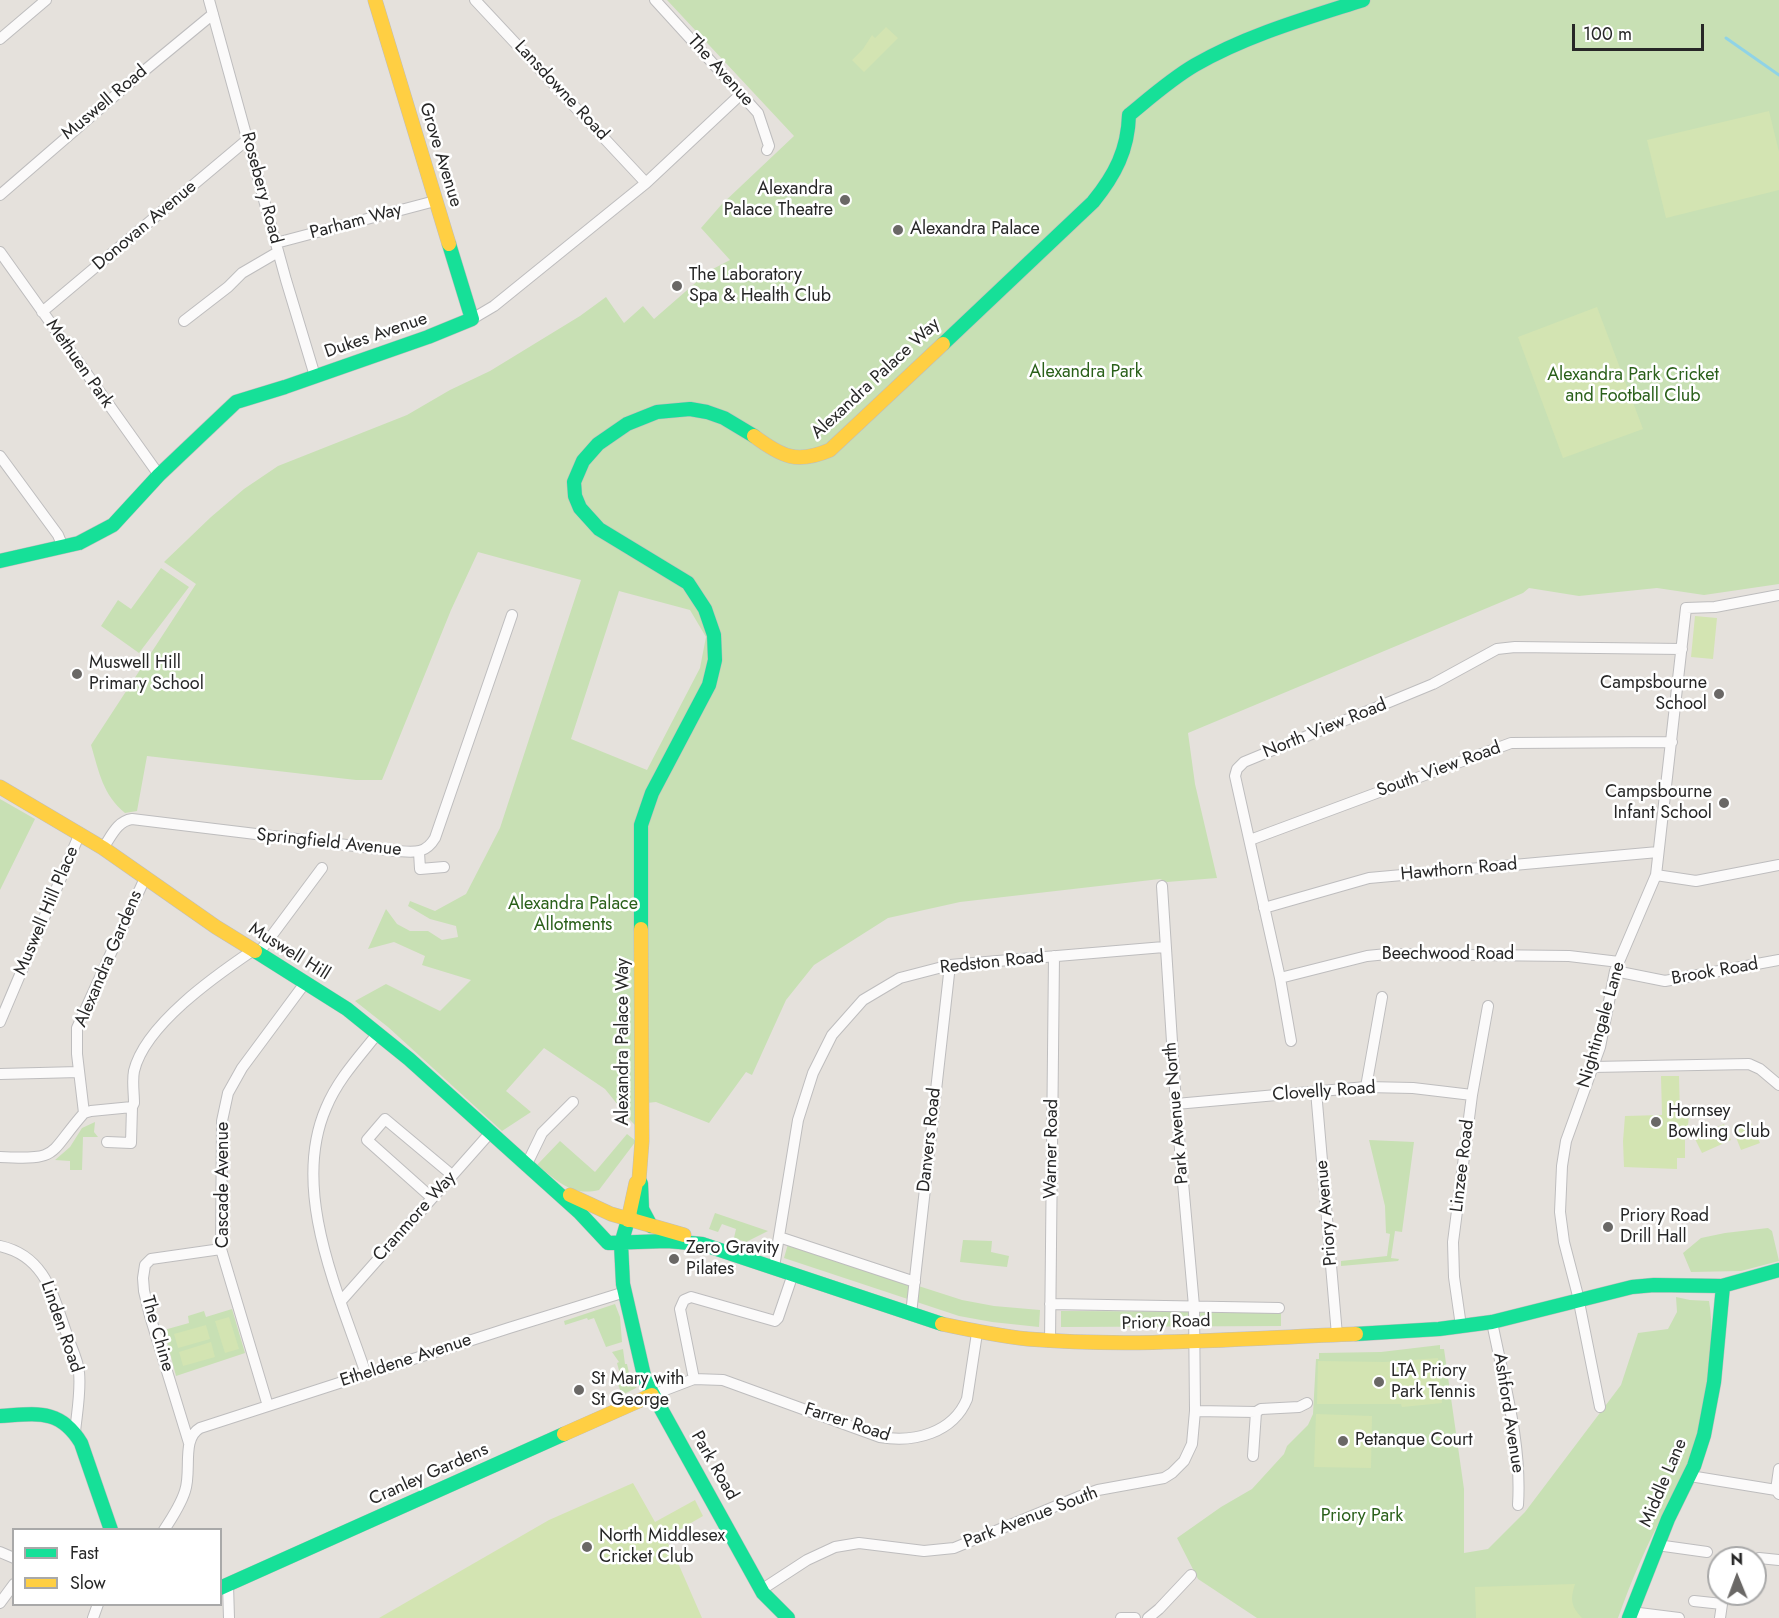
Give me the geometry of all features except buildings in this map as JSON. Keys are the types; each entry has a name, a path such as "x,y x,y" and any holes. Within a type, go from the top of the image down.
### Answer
{"street":[{"path":"0,39 46,0"},
{"name":"Rosebery Road","path":"209,0 277,248 315,376"},
{"name":"Grove Avenue","path":"375,0 472,319"},
{"name":"Lansdowne Road","path":"475,0 646,183"},
{"name":"The Avenue","path":"655,0 758,113 769,146 767,150"},
{"name":"Alexandra Palace Way","path":"622,1218 639,1180 643,1117 641,825 647,803 709,685 714,670 716,643 706,611 687,583 602,531 582,514 574,493 574,484 580,466 592,449 626,423 655,413 681,409 696,410 726,418 780,454 792,458 808,458 830,450 1093,202 1120,165 1127,142 1128,115 1139,108 1155,92 1197,64 1251,38 1363,0"},
{"name":"Muswell Road","path":"2,189 213,14"},
{"name":"Dukes Avenue","path":"0,561 79,543 113,525 159,475 236,402 428,337 472,319 494,306 646,183 741,94"},
{"name":"Donovan Avenue","path":"42,312 248,139"},
{"name":"Parham Way","path":"184,321 228,287 242,273 277,248 435,201"},
{"name":"Methuen Park","path":"0,252 159,475"},
{"path":"0,456 58,535 63,548"},
{"name":"Nightingale Lane","path":"1600,1407 1564,1242 1560,1212 1562,1166 1566,1141 1600,1047 1617,967 1656,875 1686,608 1715,607 1779,595"},
{"name":"Springfield Avenue","path":"103,848 119,824 132,819 322,843 419,852 430,846 435,838 512,615"},
{"name":"North View Road","path":"1291,1041 1280,978 1235,776 1237,769 1244,762 1433,684 1497,649 1515,647 1682,649"},
{"name":"South View Road","path":"1250,840 1511,743 1672,742"},
{"name":"Muswell Hill","path":"0,787 80,833 255,952 347,1009 378,1033 579,1212 616,1239"},
{"name":"Muswell Hill Place","path":"0,1022 80,833"},
{"path":"419,852 420,869 444,867"},
{"name":"Hawthorn Road","path":"1264,908 1369,878 1658,852"},
{"path":"1656,875 1696,881 1779,865"},
{"path":"107,1142 131,1143 134,1073 141,1052 156,1032 205,983 255,952 322,868"},
{"name":"Alexandra Gardens","path":"84,1113 76,1039 79,1020 145,878"},
{"name":"Park Avenue North","path":"1162,886 1164,947 1194,1306 1194,1340"},
{"name":"Redston Road","path":"774,1268 798,1120 813,1073 832,1035 863,1000 900,978 950,965 1164,947"},
{"name":"Beechwood Road","path":"1280,978 1367,956 1387,954 1569,956 1617,967"},
{"name":"Warner Road","path":"1050,1342 1054,956"},
{"name":"Brook Road","path":"1617,967 1665,981 1779,960"},
{"name":"Danvers Road","path":"911,1314 950,965"},
{"name":"Cascade Avenue","path":"268,1406 221,1249 222,1121 228,1094 242,1068 305,983"},
{"path":"1366,1087 1382,997"},
{"name":"Linzee Road","path":"1461,1326 1454,1277 1454,1242 1473,1095 1488,1006"},
{"path":"366,1374 321,1243 314,1193 316,1142 325,1109 340,1080 378,1033"},
{"path":"1593,1067 1749,1064 1760,1068 1779,1085"},
{"path":"0,1074 79,1072"},
{"name":"Clovelly Road","path":"1176,1104 1366,1087 1413,1088 1473,1095"},
{"name":"Priory Avenue","path":"1316,1091 1337,1335"},
{"path":"526,1166 542,1133 573,1102"},
{"path":"0,1156 35,1158 54,1152 84,1113 132,1107"},
{"path":"432,1198 367,1140 386,1119 452,1175"},
{"name":"Cranmore Way","path":"341,1301 490,1133"},
{"name":"Alexandra Palace Way","path":"622,1218 634,1167 639,1160"},
{"name":"Muswell Hill","path":"538,1176 583,1203 622,1218 688,1237 702,1244"},
{"path":"639,1180 642,1209 651,1226"},
{"path":"583,1203 616,1239"},
{"name":"Park Road","path":"622,1218 616,1239 618,1278 640,1363 652,1395 710,1495 761,1590 788,1618"},
{"path":"779,1238 915,1282"},
{"name":"Priory Road","path":"616,1239 639,1245 664,1241 702,1244 911,1314 976,1333 1050,1342 1109,1343 1396,1333 1492,1322 1632,1287 1649,1285 1723,1286 1779,1270"},
{"path":"621,1286 638,1253 664,1241"},
{"name":"Linden Road","path":"0,1246 11,1249 32,1262 49,1282 79,1370 80,1394 75,1432"},
{"name":"The Chine","path":"165,1528 185,1492 189,1470 190,1440 150,1316 143,1278 145,1265 152,1259 221,1249"},
{"path":"694,1379 680,1309 684,1300 692,1298 775,1321 793,1274"},
{"name":"Etheldene Avenue","path":"190,1440 200,1428 366,1374 621,1286"},
{"name":"Middle Lane","path":"1630,1615 1657,1545 1690,1476 1710,1412 1723,1286"},
{"name":"Priory Road","path":"1050,1304 1279,1308"},
{"name":"Ashford Avenue","path":"1492,1322 1518,1449 1520,1477 1518,1505"},
{"name":"Farrer Road","path":"652,1395 694,1379 714,1379 734,1383 880,1437 918,1438 944,1427 954,1420 964,1407 976,1333"},
{"name":"Park Avenue South","path":"761,1590 825,1550 845,1544 871,1544 924,1551 954,1548 1098,1490 1164,1478 1179,1468 1189,1454 1193,1437 1194,1340"},
{"name":"Cranley Gardens","path":"224,1586 652,1395"},
{"path":"1194,1411 1256,1412 1261,1409 1299,1407 1307,1403"},
{"path":"1253,1456 1256,1412"},
{"path":"0,1416 42,1414 56,1416 67,1422 75,1432 110,1528"},
{"path":"1690,1476 1777,1492 1779,1469"},
{"path":"1657,1545 1707,1552"},
{"path":"1148,1618 1159,1610 1191,1575"},
{"path":"224,1586 229,1618"},
{"path":"0,1603 12,1587"},
{"path":"1694,1601 1722,1604 1720,1618"},
{"path":"1630,1615 1680,1618"},
{"path":"1121,1618 1136,1618"}],"green space":[{"name":"Alexandra Park","path":"667,0 1779,0 1779,584 1704,595 1657,588 1579,596 1529,588 1523,593 1188,733 1195,784 1217,878 1167,882 1160,879 960,902 888,918 814,965 786,1000 752,1075 746,1072 709,1123 656,1102 637,1104 637,1127 605,1089 544,1048 506,1091 531,1112 502,1131 388,1027 355,1001 386,984 440,1011 471,980 422,965 425,956 394,942 368,949 386,909 397,924 410,931 428,931 442,940 458,937 456,926 430,919 408,906 410,901 435,911 466,894 500,828 581,580 478,552 451,610 382,780 356,780 147,756 137,811 125,813 107,791 99,774 91,745 196,584 164,562 211,517 244,489 278,466 407,415 450,390 490,371 580,316 606,297 624,323 643,306 654,319 709,271 730,260 701,228 722,204 794,136","holes":["619,591 690,610 706,637 700,668 647,770 571,739"]},
{"path":"886,27 898,38 864,72 852,60 872,35 875,38"},
{"path":"1769,111 1779,152 1779,190 1666,218 1647,140"},
{"path":"1597,307 1643,429 1563,458 1518,337"},
{"path":"161,568 189,587 139,653 101,626 118,600 131,609"},
{"path":"1695,616 1717,618 1713,659 1691,657"},
{"path":"0,799 35,819 0,890"},
{"name":"Hornsey Bowling Club","path":"1661,1076 1679,1076 1680,1114 1688,1114 1689,1118 1685,1130 1685,1158 1677,1158 1677,1169 1624,1167 1625,1116 1662,1115"},
{"path":"1750,1120 1760,1143 1741,1150 1732,1127"},
{"path":"95,1122 94,1132 98,1137 83,1137 82,1170 70,1170 70,1161 55,1160 70,1147 82,1128"},
{"path":"1724,1124 1731,1140 1702,1153 1694,1137"},
{"path":"627,1134 636,1141 599,1190 589,1192 572,1189 537,1165 560,1141 595,1172"},
{"path":"1369,1140 1414,1142 1402,1232 1395,1231 1391,1258 1399,1259 1398,1261 1341,1266 1341,1261 1387,1256 1390,1234 1386,1233 1385,1206"},
{"path":"715,1213 768,1231 746,1242 734,1238 736,1229 722,1224 718,1232 709,1229"},
{"path":"1768,1228 1772,1231 1779,1261 1741,1271 1691,1272 1683,1253 1701,1238"},
{"path":"963,1240 992,1241 991,1252 1009,1256 1007,1267 960,1262"},
{"path":"788,1244 962,1300 994,1306 1040,1310 1039,1327 959,1316 784,1258"},
{"name":"Priory Park","path":"1676,1297 1709,1301 1710,1364 1703,1411 1686,1472 1646,1549 1618,1618 1257,1618 1198,1579 1177,1538 1221,1507 1252,1489 1284,1454 1287,1446 1308,1425 1313,1414 1316,1359 1319,1359 1319,1353 1381,1352 1440,1345 1440,1349 1444,1349 1464,1489 1464,1553 1488,1549 1525,1512 1621,1385 1638,1333 1668,1329 1677,1312"},
{"path":"615,1304 620,1317 622,1342 606,1347 594,1318 565,1325 564,1321"},
{"path":"232,1309 245,1353 176,1376 164,1330 189,1323 188,1316 204,1311 206,1317"},
{"path":"1061,1311 1281,1312 1281,1326 1061,1327"},
{"path":"229,1317 239,1349 225,1353 215,1321"},
{"path":"206,1325 210,1339 178,1348 174,1334"},
{"path":"211,1342 215,1357 183,1366 179,1352"},
{"path":"623,1349 625,1364 637,1386 622,1395 615,1376 620,1374 617,1363 619,1362 612,1352"},
{"name":"LTA Priory Park Tennis","path":"1438,1358 1442,1403 1402,1407 1401,1404 1317,1404 1318,1361 1385,1362"},
{"name":"Petanque Court","path":"1316,1414 1372,1416 1371,1468 1314,1467"},
{"name":"North Middlesex Cricket Club","path":"633,1483 655,1522 695,1500 703,1516 665,1538 702,1618 379,1618 549,1520"},
{"path":"1575,1584 1572,1602 1582,1618 1476,1618 1475,1587"}],"waterway":[{"path":"1726,38 1779,75"}],"traffic: fast":[{"path":"943,344 1093,202 1119,162 1126,140 1129,115 1153,95 1178,76 1215,54 1278,28 1363,0"},
{"path":"0,561 79,543 113,525 159,475 236,402 428,337 472,319 449,244"},
{"path":"641,929 641,825 652,793 709,685 715,660 714,635 705,609 688,583 599,529 580,508 575,496 574,482 583,461 598,444 627,424 657,412 690,409 707,412 724,418 754,436"},
{"path":"255,951 347,1009 409,1059 579,1212 608,1243 667,1241 702,1244 942,1324"},
{"path":"639,1180 642,1209 651,1226"},
{"path":"628,1220 621,1244 623,1284 645,1380 763,1593 788,1618"},
{"path":"1356,1334 1439,1329 1492,1322 1632,1287 1722,1286 1779,1270"},
{"path":"1629,1618 1668,1519 1694,1466 1704,1435 1714,1382 1723,1286"},
{"path":"0,1416 25,1414 46,1416 65,1424 73,1432 81,1443 110,1528"},
{"path":"222,1587 564,1434"}],"traffic: slow":[{"path":"375,0 449,244"},
{"path":"754,436 773,449 790,456 808,457 830,450 943,344"},
{"path":"0,787 103,848 216,927 255,951"},
{"path":"628,1220 636,1183 639,1180 642,1141 641,929"},
{"path":"570,1195 611,1214 684,1235"},
{"path":"942,1324 1028,1339 1110,1343 1356,1334"},
{"path":"564,1434 652,1395"}],"place":[{"name":"Alexandra Palace Theatre","path":"845,200"},
{"name":"Alexandra Palace","path":"898,230"},
{"name":"The Laboratory Spa & Health Club","path":"677,286"},
{"name":"Muswell Hill Primary School","path":"77,674"},
{"name":"Campsbourne School","path":"1719,694"},
{"name":"Campsbourne Infant School","path":"1724,803"},
{"name":"Hornsey Bowling Club","path":"1656,1122"},
{"name":"Priory Road Drill Hall","path":"1608,1227"},
{"name":"Zero Gravity Pilates","path":"674,1259"},
{"name":"LTA Priory Park Tennis","path":"1379,1382"},
{"name":"St Mary with St George","path":"579,1390"},
{"name":"Petanque Court","path":"1343,1441"},
{"name":"North Middlesex Cricket Club","path":"587,1547"}],"park label":[{"name":"Alexandra Park Cricket and Football Club","path":"1633,386"},
{"name":"Alexandra Palace Allotments","path":"573,915"}]}
